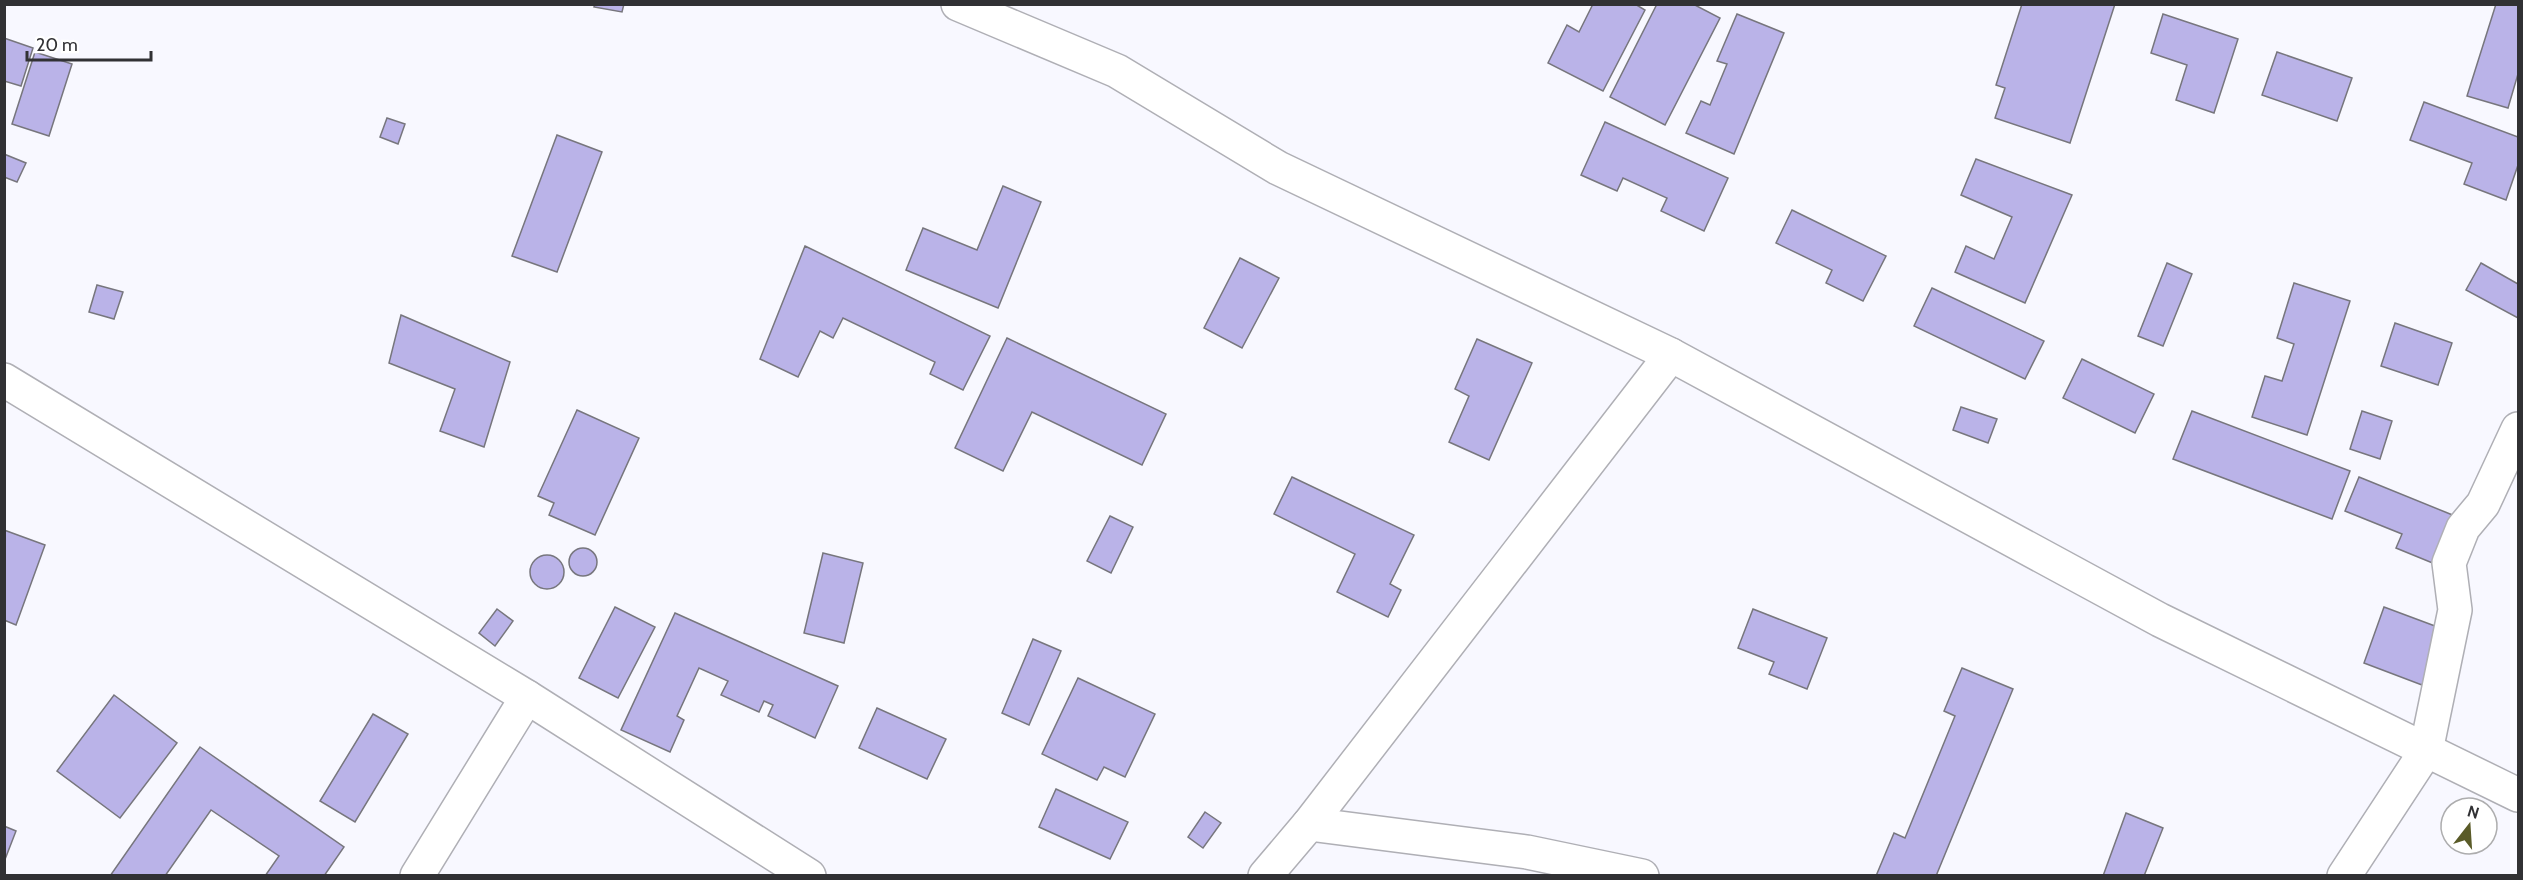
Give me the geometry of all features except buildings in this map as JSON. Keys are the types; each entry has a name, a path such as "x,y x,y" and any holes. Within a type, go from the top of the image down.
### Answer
{"street":[{"path":"958,4 1117,71 1278,168 1671,355 2160,620 2518,795"},
{"path":"1265,876 1309,824 1671,355"},
{"path":"4,380 527,697 809,876"},
{"path":"2344,876 2426,751 2455,610 2449,563 2463,528 2483,504 2518,429"},
{"path":"417,876 527,697"},
{"path":"1309,824 1527,852 1642,876"}]}
